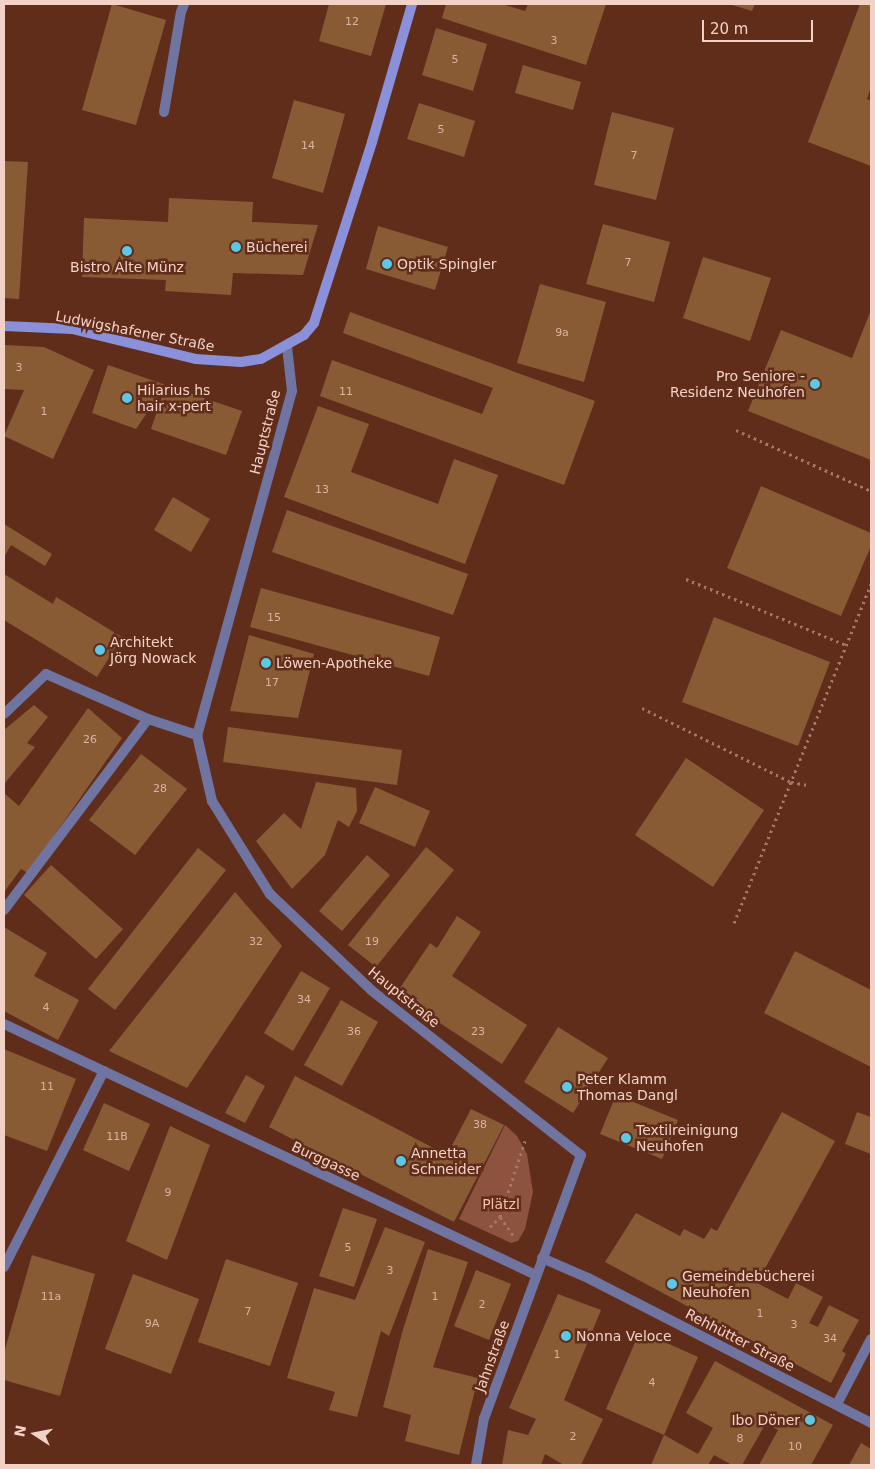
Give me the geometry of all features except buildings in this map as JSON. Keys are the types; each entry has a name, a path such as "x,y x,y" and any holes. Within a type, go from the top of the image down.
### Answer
{"main road":[{"path":"287,347 304,335 314,323 372,142 412,4"},
{"name":"Ludwigshafener Straße","path":"4,326 72,329 196,359 241,362 261,359 287,347"}],"street":[{"path":"164,112 184,4"},
{"name":"Hauptstraße","path":"287,347 292,391 197,734 212,802 270,894 370,990 581,1155 542,1258"},
{"path":"4,714 46,674 148,719 197,734"},
{"path":"4,910 148,719"},
{"name":"Burggasse","path":"4,1024 536,1275"},
{"path":"4,1267 104,1071"},
{"name":"Jahnstraße","path":"476,1465 484,1418 542,1258"},
{"name":"Rehhütter Straße","path":"542,1258 588,1278 871,1423"},
{"path":"837,1404 871,1338"}],"path":[{"path":"736,430 871,491"},
{"path":"686,579 846,645"},
{"path":"734,923 871,584"},
{"path":"642,708 791,782 808,785"},
{"path":"489,1229 500,1217 533,1117"},
{"path":"500,1217 518,1241"}],"green space":[{"name":"Plätzl","path":"505,1125 517,1136 527,1154 533,1192 525,1229 518,1241 511,1243 459,1219"}],"place":[{"name":"Bücherei","path":"236,247"},
{"name":"Bistro Alte Münz","path":"127,251"},
{"name":"Optik Spingler","path":"387,264"},
{"name":"Pro Seniore - Residenz Neuhofen","path":"815,384"},
{"name":"Hilarius hs hair x-pert","path":"127,398"},
{"name":"Architekt Jörg Nowack","path":"100,650"},
{"name":"Löwen-Apotheke","path":"266,663"},
{"name":"Peter Klamm Thomas Dangl","path":"567,1087"},
{"name":"Textilreinigung Neuhofen","path":"626,1138"},
{"name":"Annetta Schneider","path":"401,1161"},
{"name":"Gemeindebücherei Neuhofen","path":"672,1284"},
{"name":"Nonna Veloce","path":"566,1336"},
{"name":"Ibo Döner","path":"810,1420"}]}
